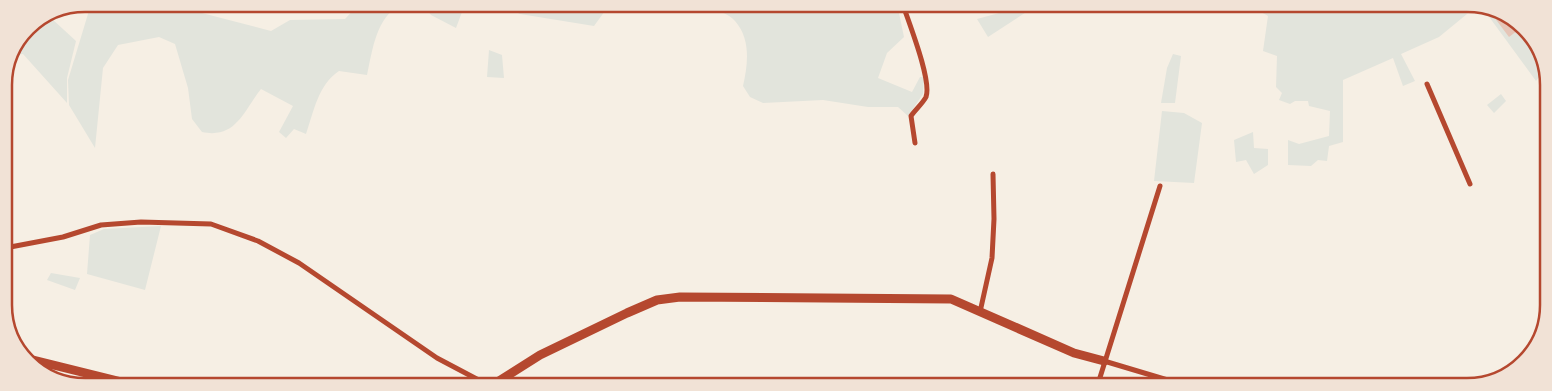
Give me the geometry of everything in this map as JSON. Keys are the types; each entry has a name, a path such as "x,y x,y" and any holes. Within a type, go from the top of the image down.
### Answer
{"street":[{"path":"905,12 924,67 928,88 925,98 911,116 915,142"},
{"path":"1427,84 1470,184"},
{"path":"980,312 992,258 994,219 993,174"},
{"path":"1099,378 1160,186"},
{"path":"12,247 63,237 101,225 141,222 211,224 258,241 299,263 437,358 475,378"},
{"path":"503,378 540,355 657,300 680,297 951,299 1074,353 1161,378"},
{"path":"39,362 106,378"}],"shaded area":[{"path":"89,12 198,12 271,31 290,20 345,19 352,12 391,12 381,25 377,35 367,75 339,71 332,77 321,91 306,134 294,129 286,138 279,132 293,106 261,89 238,122 231,128 214,133 202,132 192,119 188,88 175,44 159,37 118,45 103,68 95,148 69,105 68,80"},
{"path":"429,12 462,12 456,28"},
{"path":"516,12 604,12 594,26"},
{"path":"720,12 899,13 904,37 887,53 878,78 912,92 920,77 924,77 923,94 908,116 898,107 868,107 823,100 763,103 750,97 743,86 747,61 746,44 740,28 729,16"},
{"path":"1003,12 1026,12 988,37 977,19"},
{"path":"1261,12 1469,12 1439,37 1401,54 1415,81 1403,86 1393,58 1343,80 1343,142 1329,146 1327,161 1318,160 1311,166 1288,165 1288,140 1299,144 1329,136 1330,111 1309,106 1308,101 1295,101 1290,104 1279,100 1282,93 1276,87 1277,56 1263,51 1268,16"},
{"path":"1488,16 1507,25 1527,45 1536,62 1539,77 1536,81"},
{"path":"53,20 76,41 67,78 67,103 23,54 19,55 28,41 37,31"},
{"path":"489,50 502,55 504,78 487,77"},
{"path":"1173,54 1181,56 1175,103 1161,103 1167,68"},
{"path":"1501,94 1506,101 1494,113 1487,105"},
{"path":"1162,111 1184,113 1202,123 1194,183 1154,181"},
{"path":"1253,132 1254,148 1268,149 1268,165 1254,174 1246,160 1236,162 1234,140"},
{"path":"161,226 145,290 87,274 90,235 104,229"},
{"path":"51,273 80,278 75,290 47,280"}],"building":[{"path":"1495,18 1516,32 1509,37"}]}
